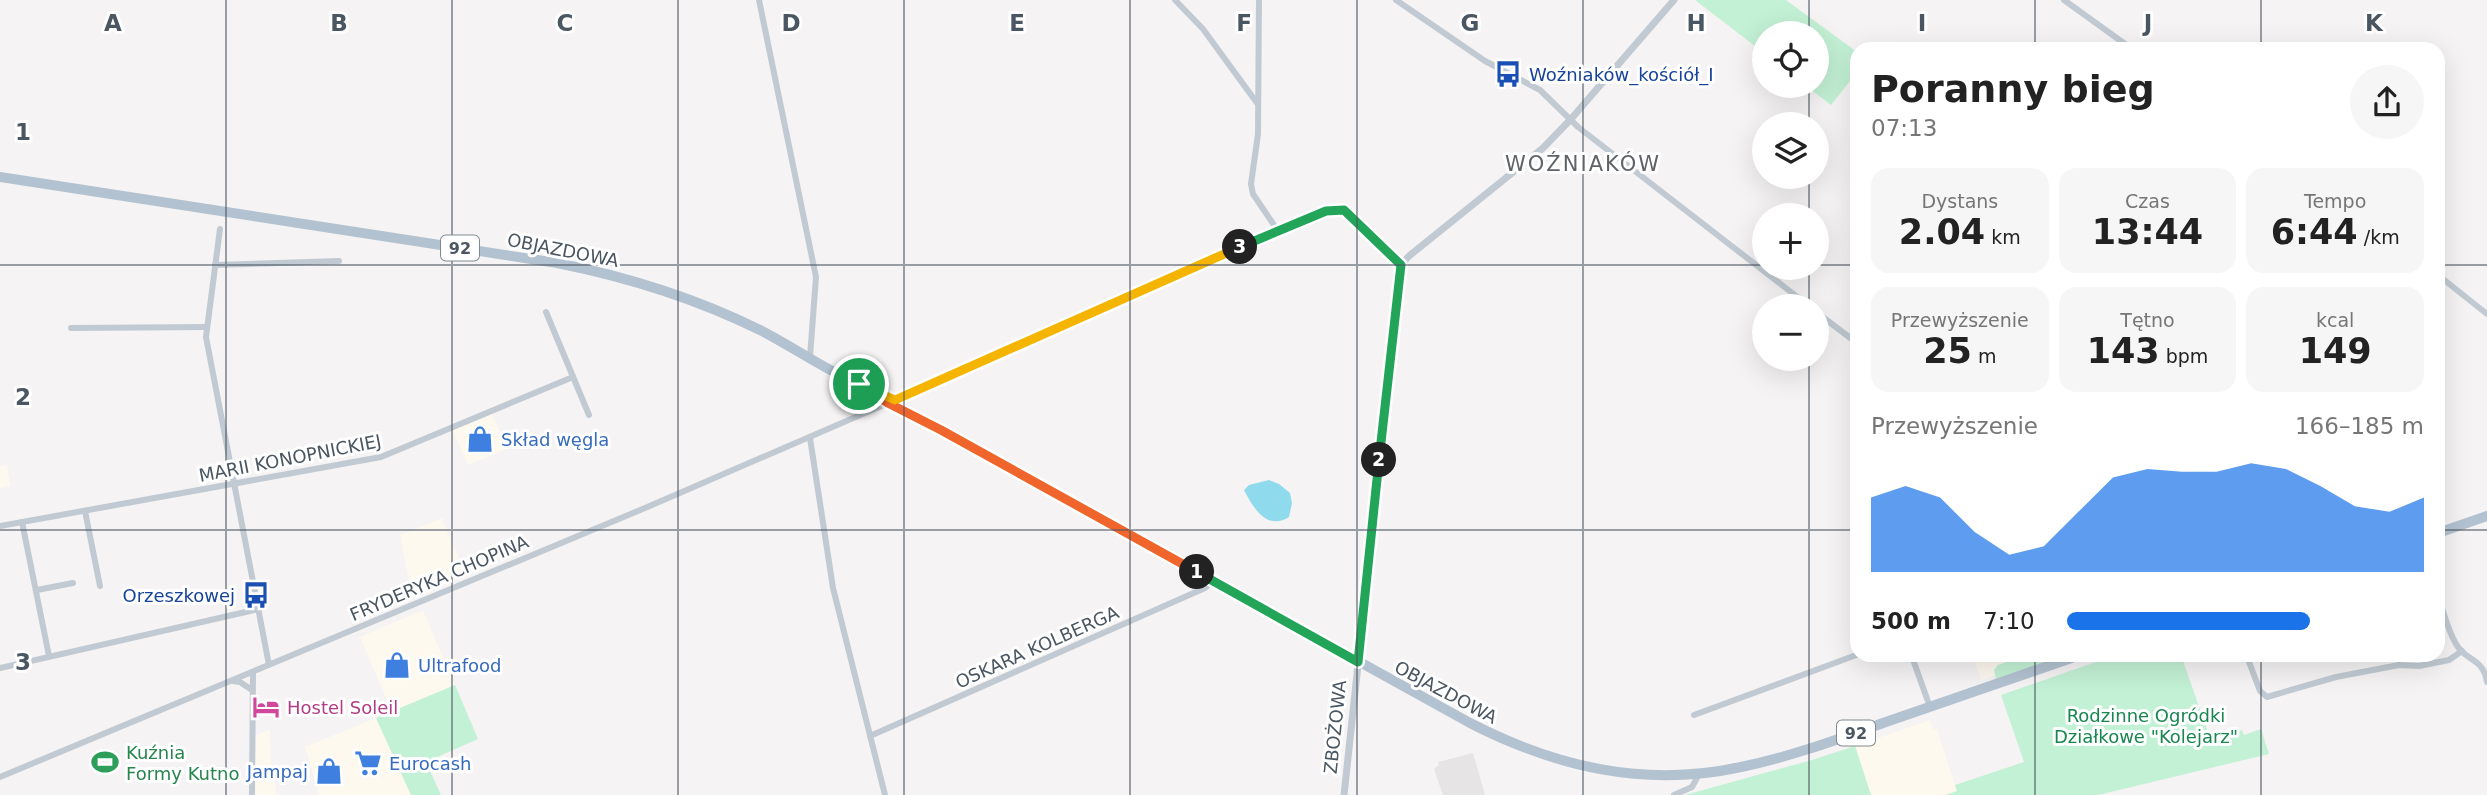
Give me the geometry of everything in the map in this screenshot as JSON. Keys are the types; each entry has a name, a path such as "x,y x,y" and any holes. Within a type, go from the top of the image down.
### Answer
{"main road":[{"name":"OBJAZDOWA","path":"0,177 579,267 643,284 702,304 810,357 1499,738 1565,763 1649,775 1699,774"},
{"name":"OBJAZDOWA","path":"0,183 75,190"},
{"path":"2445,531 2487,516"},
{"name":"92","path":"1699,774 1739,768 1782,757 2060,662"}],"street":[{"path":"759,0 816,277 810,357"},
{"path":"1175,0 1203,29 1258,104"},
{"path":"1259,0 1258,134 1251,184 1253,194 1278,231"},
{"path":"1396,0 1485,61 1540,90 1571,120 1794,294"},
{"path":"1401,265 1543,148 1571,120 1674,0"},
{"path":"2064,0 2122,42"},
{"name":"FRYDERYKA CHOPINA","path":"0,777 810,438 1326,211 1344,210 1401,265"},
{"path":"220,229 206,327 269,665"},
{"path":"215,265 339,261"},
{"name":"ZBOŻOWA","path":"1344,795 1401,265"},
{"path":"2445,281 2487,314"},
{"path":"546,312 589,415"},
{"path":"1829,322 1850,338"},
{"path":"71,328 206,327"},
{"name":"MARII KONOPNICKIEJ","path":"0,526 381,457 573,377"},
{"path":"810,438 832,588 885,795"},
{"path":"85,511 101,585"},
{"path":"22,522 49,656"},
{"name":"OSKARA KOLBERGA","path":"870,736 1205,588 1213,581"},
{"path":"37,590 73,583"},
{"path":"0,668 258,609"},
{"path":"2445,615 2452,635 2462,651 2483,666 2487,682"},
{"path":"2445,661 2462,651"},
{"path":"1694,715 1850,657"},
{"path":"1914,662 1930,707"},
{"path":"2249,662 2260,691 2267,697 2336,677 2399,665 2419,666 2439,662"},
{"path":"252,795 253,672"},
{"path":"231,681 240,682 253,690"},
{"path":"1674,795 1692,787 1699,774"}],"shaded area":[{"name":"Skład węgla","path":"492,414 507,449 468,465 452,430"},
{"path":"7,465 10,486 0,488 0,466"},
{"path":"442,518 466,575 412,598 400,535"},
{"name":"Ultrafood","path":"423,610 455,685 392,712 360,637"},
{"path":"1975,662 2035,662 1982,680"},
{"path":"376,718 411,795 319,795 305,747"},
{"path":"1930,720 1933,730 1937,729 1957,791 1946,795 1871,795 1855,746"},
{"path":"270,729 271,761 277,795 255,795 255,736"},
{"path":"1473,753 1485,795 1443,795 1434,769 1439,765 1438,762"}],"green space":[{"path":"1695,0 1786,0 1815,21 1752,21 1752,44"},
{"path":"1829,31 1850,47 1850,81 1831,105 1822,98 1829,98"},
{"path":"2006,662 2045,662 1996,679 1994,670"},
{"name":"Rodzinne Ogródki Działkowe \"Kolejarz\"","path":"2096,662 2183,662 2211,741 2242,730 2244,735 2261,729 2269,754 2098,795 1946,795 1957,791 1955,785 2024,762 2001,695"},
{"path":"455,685 478,739 426,762 441,795 411,795 376,718"},
{"path":"1855,746 1871,795 1685,795 1812,760"}],"water":[{"path":"1269,480 1290,493 1292,503 1289,517 1281,521 1262,516 1244,490 1249,485"}],"place":[{"name":"Woźniaków_kościół_I","path":"1508,74"},
{"name":"Skład węgla","path":"480,439"},
{"name":"Orzeszkowej","path":"256,595"},
{"name":"Ultrafood","path":"397,665"},
{"name":"Hostel Soleil","path":"266,707"},
{"name":"Kuźnia Formy Kutno","path":"105,762"},
{"name":"Eurocash","path":"368,763"},
{"name":"Jampaj","path":"329,771"}],"district":[{"name":"WOŹNIAKÓW","path":"1583,164"}],"route":[{"path":"1333,209 1344,210 1401,265 1358,662 888,403 859,384 895,400 1310,217 1333,209"}]}
